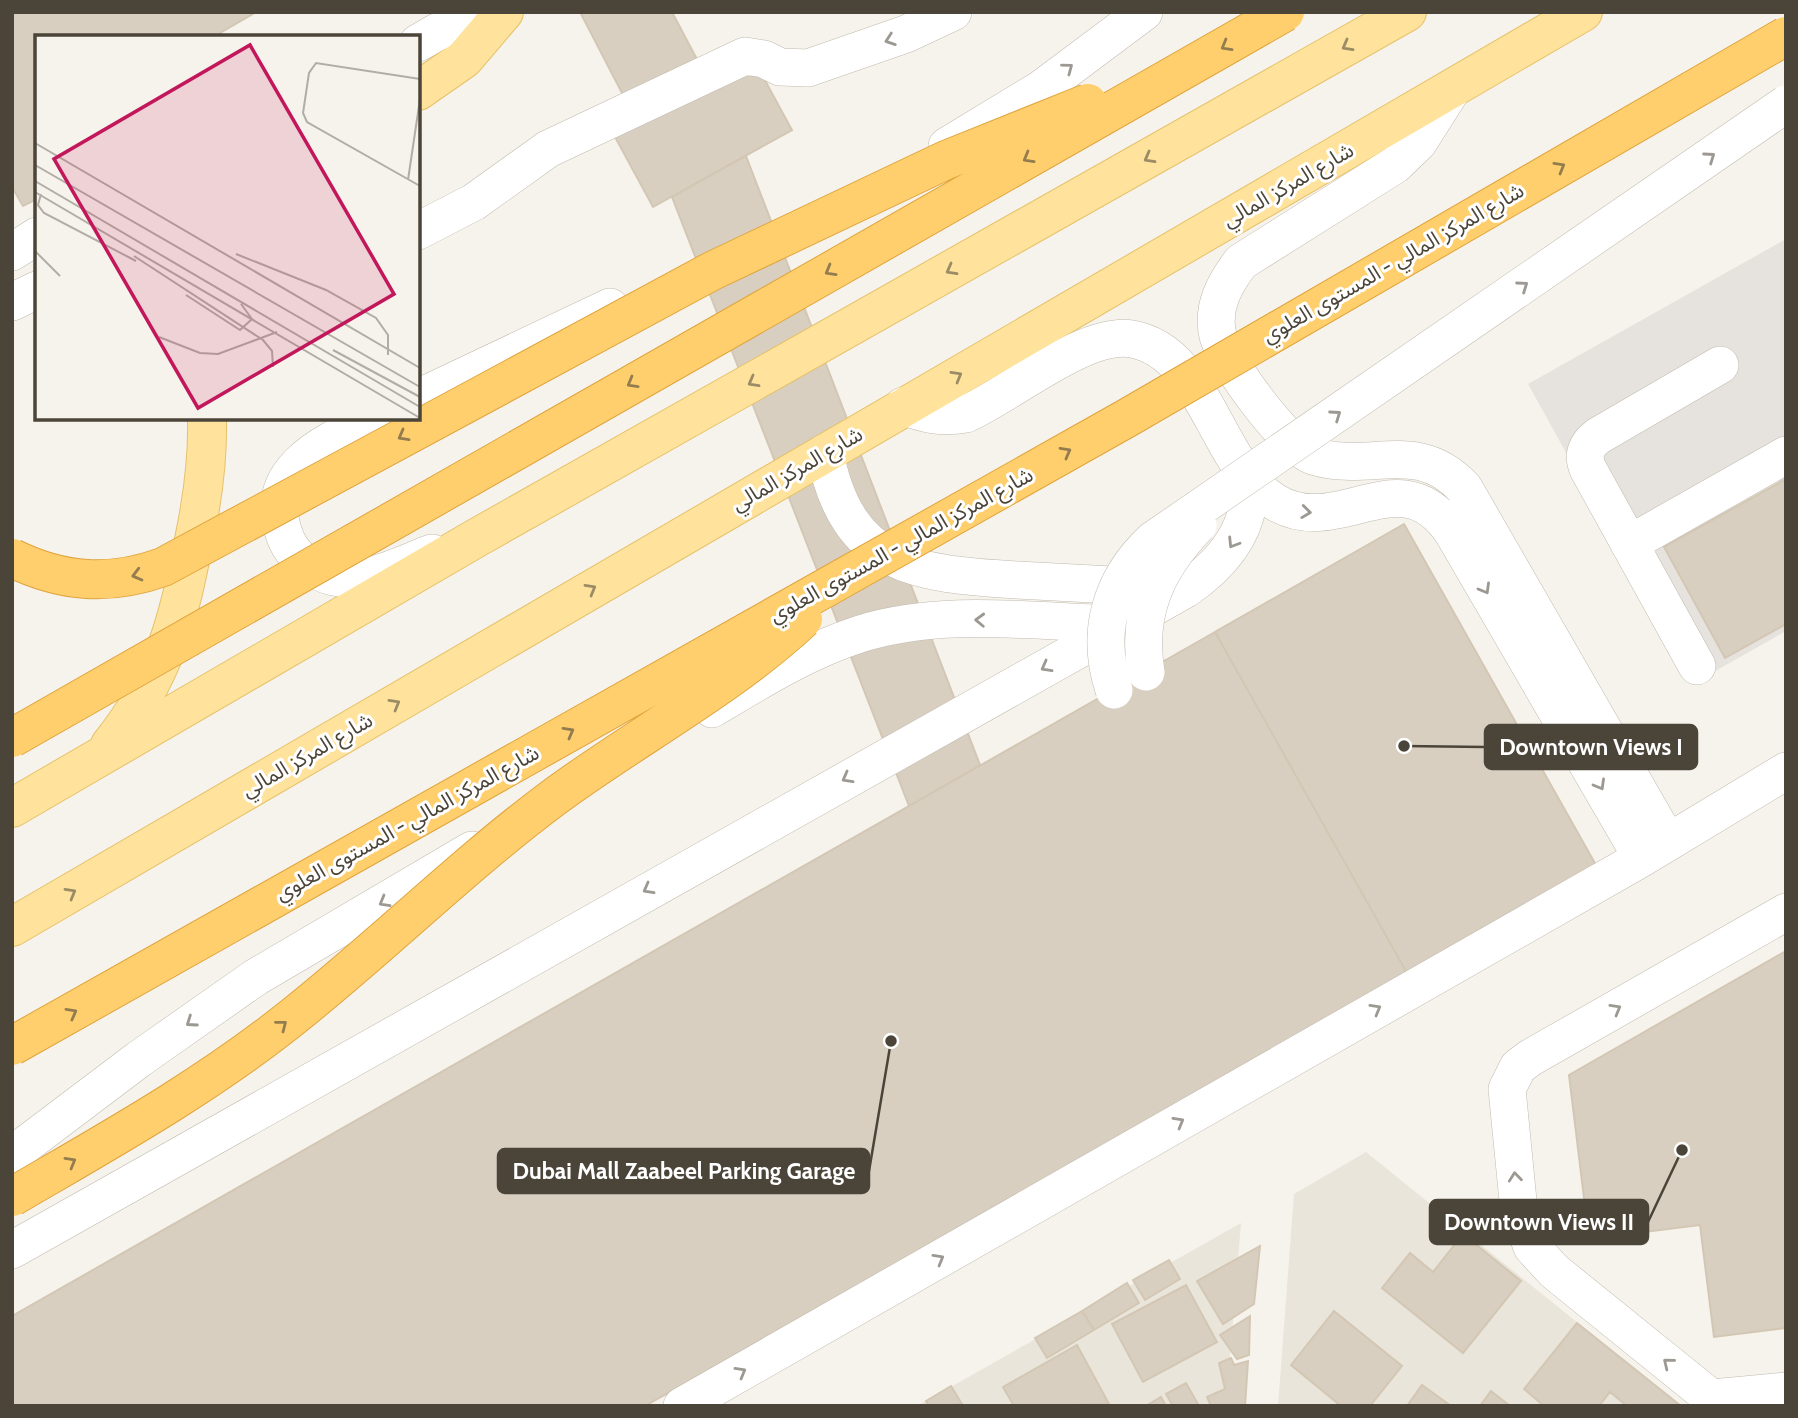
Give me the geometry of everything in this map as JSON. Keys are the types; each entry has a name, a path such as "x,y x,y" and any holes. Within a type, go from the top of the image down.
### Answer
{"highway":[{"path":"12,738 1285,12"},
{"name":"شارع المركز المالي - المستوى العلوي","path":"12,1046 1127,418 1786,36"},
{"path":"12,558 43,572 76,580 120,579 163,567 597,330 828,214 1002,135 1115,93 1174,76"},
{"path":"12,1197 147,1119 274,1032 329,988 461,870 554,797 743,670 776,644 835,583"}],"main road":[{"path":"420,90 464,59 503,12"},
{"path":"17,809 478,537 1407,12"},
{"name":"شارع المركز المالي","path":"12,927 1583,12"},
{"path":"100,758 121,731 158,671 182,606 203,501 207,420"}],"street":[{"path":"420,42 437,32 503,12"},
{"path":"420,230 474,202 548,149 745,56 764,59 780,67 808,68 906,34 953,12"},
{"path":"420,397 952,144 1041,89 1143,12"},
{"path":"1451,91 1424,135 1395,165 1241,262 1225,284 1217,309 1218,336 1230,359 1277,427 1310,454 1356,463 1413,459 1441,468 1464,488 1655,850"},
{"path":"1114,690 1105,654 1111,600 1128,566 1168,529 1244,480 1786,104"},
{"path":"12,252 35,237"},
{"path":"12,302 35,291"},
{"path":"12,1250 1186,589 1217,565 1240,533 1250,495 1244,480 1176,363 1156,348 1132,339 1107,339 1083,347 966,414 945,418 923,415 903,406"},
{"path":"1697,666 1585,462 1587,447 1598,436 1720,365"},
{"path":"372,420 312,452 292,470 280,496 280,523 290,548 309,567 322,573 335,578 362,577 478,537"},
{"path":"825,453 838,499 850,519 883,552 903,564 949,576 1186,589"},
{"path":"1629,544 1786,455"},
{"path":"1244,480 1293,510 1331,513 1386,497 1408,498 1431,508 1443,518 1655,850"},
{"path":"1146,672 1142,631 1151,592 1160,573 1184,540 1244,480"},
{"path":"12,1155 128,1067 256,977 798,660 859,634 921,621 952,619 1122,624"},
{"path":"694,1392 1136,1136 1655,850 1786,771"},
{"path":"1786,912 1530,1058 1518,1067 1507,1089 1519,1211 1532,1247 1554,1271 1716,1402 1786,1391"}],"shaded area":[{"path":"1786,239 1786,631 1694,683 1528,384"},
{"path":"1366,1152 1681,1406 1278,1406 1294,1194"},
{"path":"1241,1223 1226,1406 917,1406"}],"building":[{"path":"12,12 256,12 216,35 35,35 35,200 23,206 12,187"},
{"path":"580,12 672,12 710,84 638,124"},
{"path":"754,60 792,130 653,207 615,137"},
{"path":"746,156 980,765 909,806 672,197"},
{"path":"1786,479 1786,624 1725,658 1664,547"},
{"path":"1404,524 1596,865 1407,973 1215,632"},
{"path":"1215,632 1407,973 645,1406 12,1406 12,1316"},
{"path":"1786,951 1786,1328 1714,1337 1700,1225 1589,1239 1569,1075"},
{"path":"1463,1234 1521,1281 1463,1353 1382,1288 1410,1253 1433,1272"},
{"path":"1260,1246 1254,1304 1223,1324 1197,1281"},
{"path":"1169,1260 1180,1279 1145,1300 1133,1280"},
{"path":"1127,1283 1139,1303 1094,1330 1082,1311"},
{"path":"1186,1285 1217,1342 1143,1382 1112,1324"},
{"path":"1082,1311 1094,1330 1047,1358 1035,1338"},
{"path":"1334,1311 1402,1366 1370,1406 1341,1406 1291,1365"},
{"path":"1250,1316 1249,1355 1237,1359 1220,1335"},
{"path":"1577,1323 1681,1406 1627,1406 1610,1392 1599,1406 1544,1406 1524,1389"},
{"path":"1077,1345 1109,1404 1014,1406 1003,1387"},
{"path":"1231,1358 1234,1365 1248,1361 1245,1406 1211,1406 1207,1397 1225,1389 1219,1363"},
{"path":"1186,1383 1199,1406 1173,1406 1166,1394"},
{"path":"1422,1385 1451,1406 1407,1406"},
{"path":"951,1386 962,1404 929,1406 926,1401"},
{"path":"1491,1391 1510,1406 1480,1406"},
{"path":"1161,1397 1166,1406 1146,1406"}],"place":[{"name":"Downtown Views I","path":"1404,746"},
{"name":"Dubai Mall Zaabeel Parking Garage","path":"891,1041"},
{"name":"Downtown Views II","path":"1682,1150"}]}
